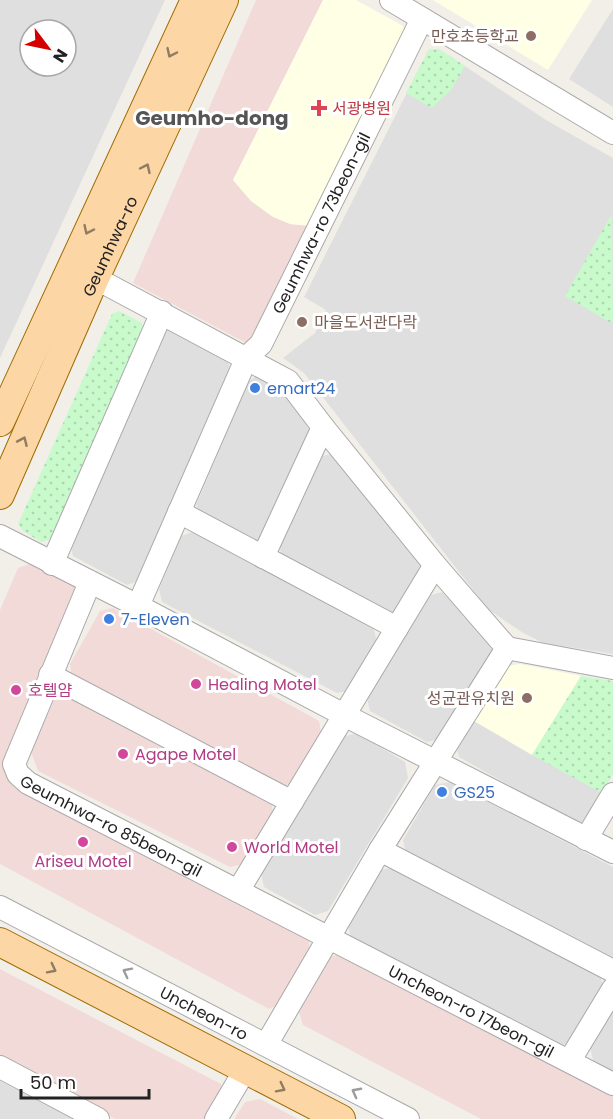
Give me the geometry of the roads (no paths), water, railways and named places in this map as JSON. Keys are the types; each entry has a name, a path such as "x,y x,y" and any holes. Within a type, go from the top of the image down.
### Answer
{"main road":[{"name":"Geumhwa-ro","path":"0,422 195,0"},
{"name":"Geumhwa-ro","path":"0,495 95,278 224,0"},
{"name":"Uncheon-ro","path":"0,942 340,1119"}],"street":[{"path":"391,0 613,132"},
{"name":"Geumhwa-ro 73beon-gil","path":"138,606 247,357 261,345 422,19"},
{"path":"95,278 247,357 288,381 435,565 507,648 613,668"},
{"path":"52,564 162,312"},
{"path":"263,557 323,427"},
{"path":"179,512 397,628"},
{"path":"0,536 613,852"},
{"path":"238,891 435,565"},
{"name":"Geumhwa-ro 85beon-gil","path":"90,582 14,764 18,774 28,783 329,939"},
{"path":"267,1045 380,850 507,648"},
{"path":"50,675 292,801"},
{"path":"586,839 613,794"},
{"path":"380,850 613,971"},
{"name":"Uncheon-ro","path":"0,907 408,1119"},
{"name":"Uncheon-ro 17beon-gil","path":"329,939 570,1060 613,1084"},
{"path":"570,1060 613,989"},
{"path":"0,1067 98,1119"},
{"path":"216,1119 245,1070"}],"place":[{"name":"만호초등학교","path":"531,36"},
{"name":"서광병원","path":"319,108"},
{"name":"마을도서관다락","path":"302,322"},
{"name":"emart24","path":"255,388"},
{"name":"7-Eleven","path":"109,619"},
{"name":"Healing Motel","path":"196,684"},
{"name":"호텔얌","path":"16,690"},
{"name":"성균관유치원","path":"527,698"},
{"name":"Agape Motel","path":"123,754"},
{"name":"GS25","path":"442,792"},
{"name":"Ariseu Motel","path":"83,842"},
{"name":"World Motel","path":"232,847"}],"district":[{"name":"Geumho-dong","path":"212,118"}]}
